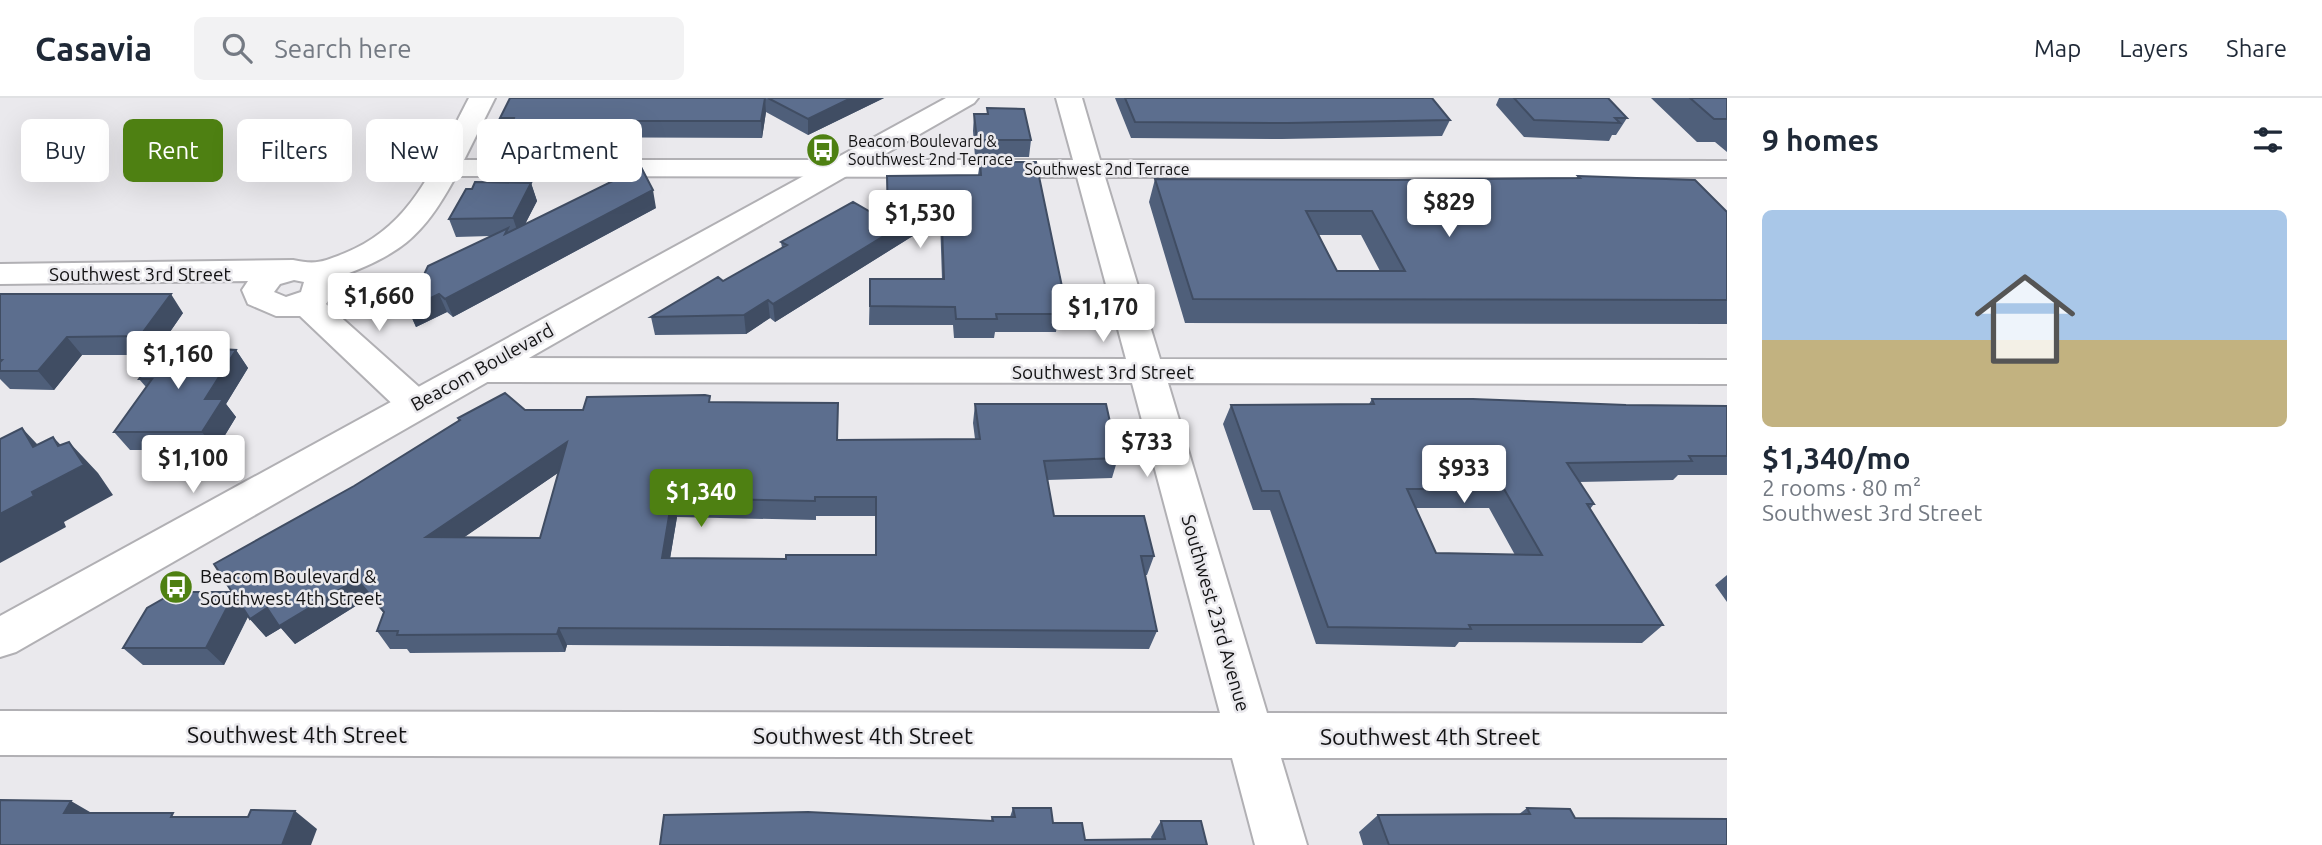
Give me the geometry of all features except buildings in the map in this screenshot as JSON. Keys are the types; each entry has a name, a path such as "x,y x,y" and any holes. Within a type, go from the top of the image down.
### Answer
{"street":[{"path":"463,134 482,98"},
{"name":"Beacom Boulevard","path":"0,638 965,98"},
{"name":"Southwest 23rd Avenue","path":"1069,98 1281,845"},
{"name":"Southwest 2nd Terrace","path":"463,168 1727,169"},
{"path":"415,404 311,290 398,236 416,215 436,182"},
{"name":"Southwest 3rd Street","path":"0,274 304,271 311,290"},
{"name":"Southwest 3rd Street","path":"479,370 1727,372"},
{"name":"Southwest 4th Street","path":"0,733 1727,736"}],"place":[{"name":"Beacom Boulevard & Southwest 2nd Terrace","path":"823,150"},
{"name":"Beacom Boulevard & Southwest 4th Street","path":"176,587"}]}
